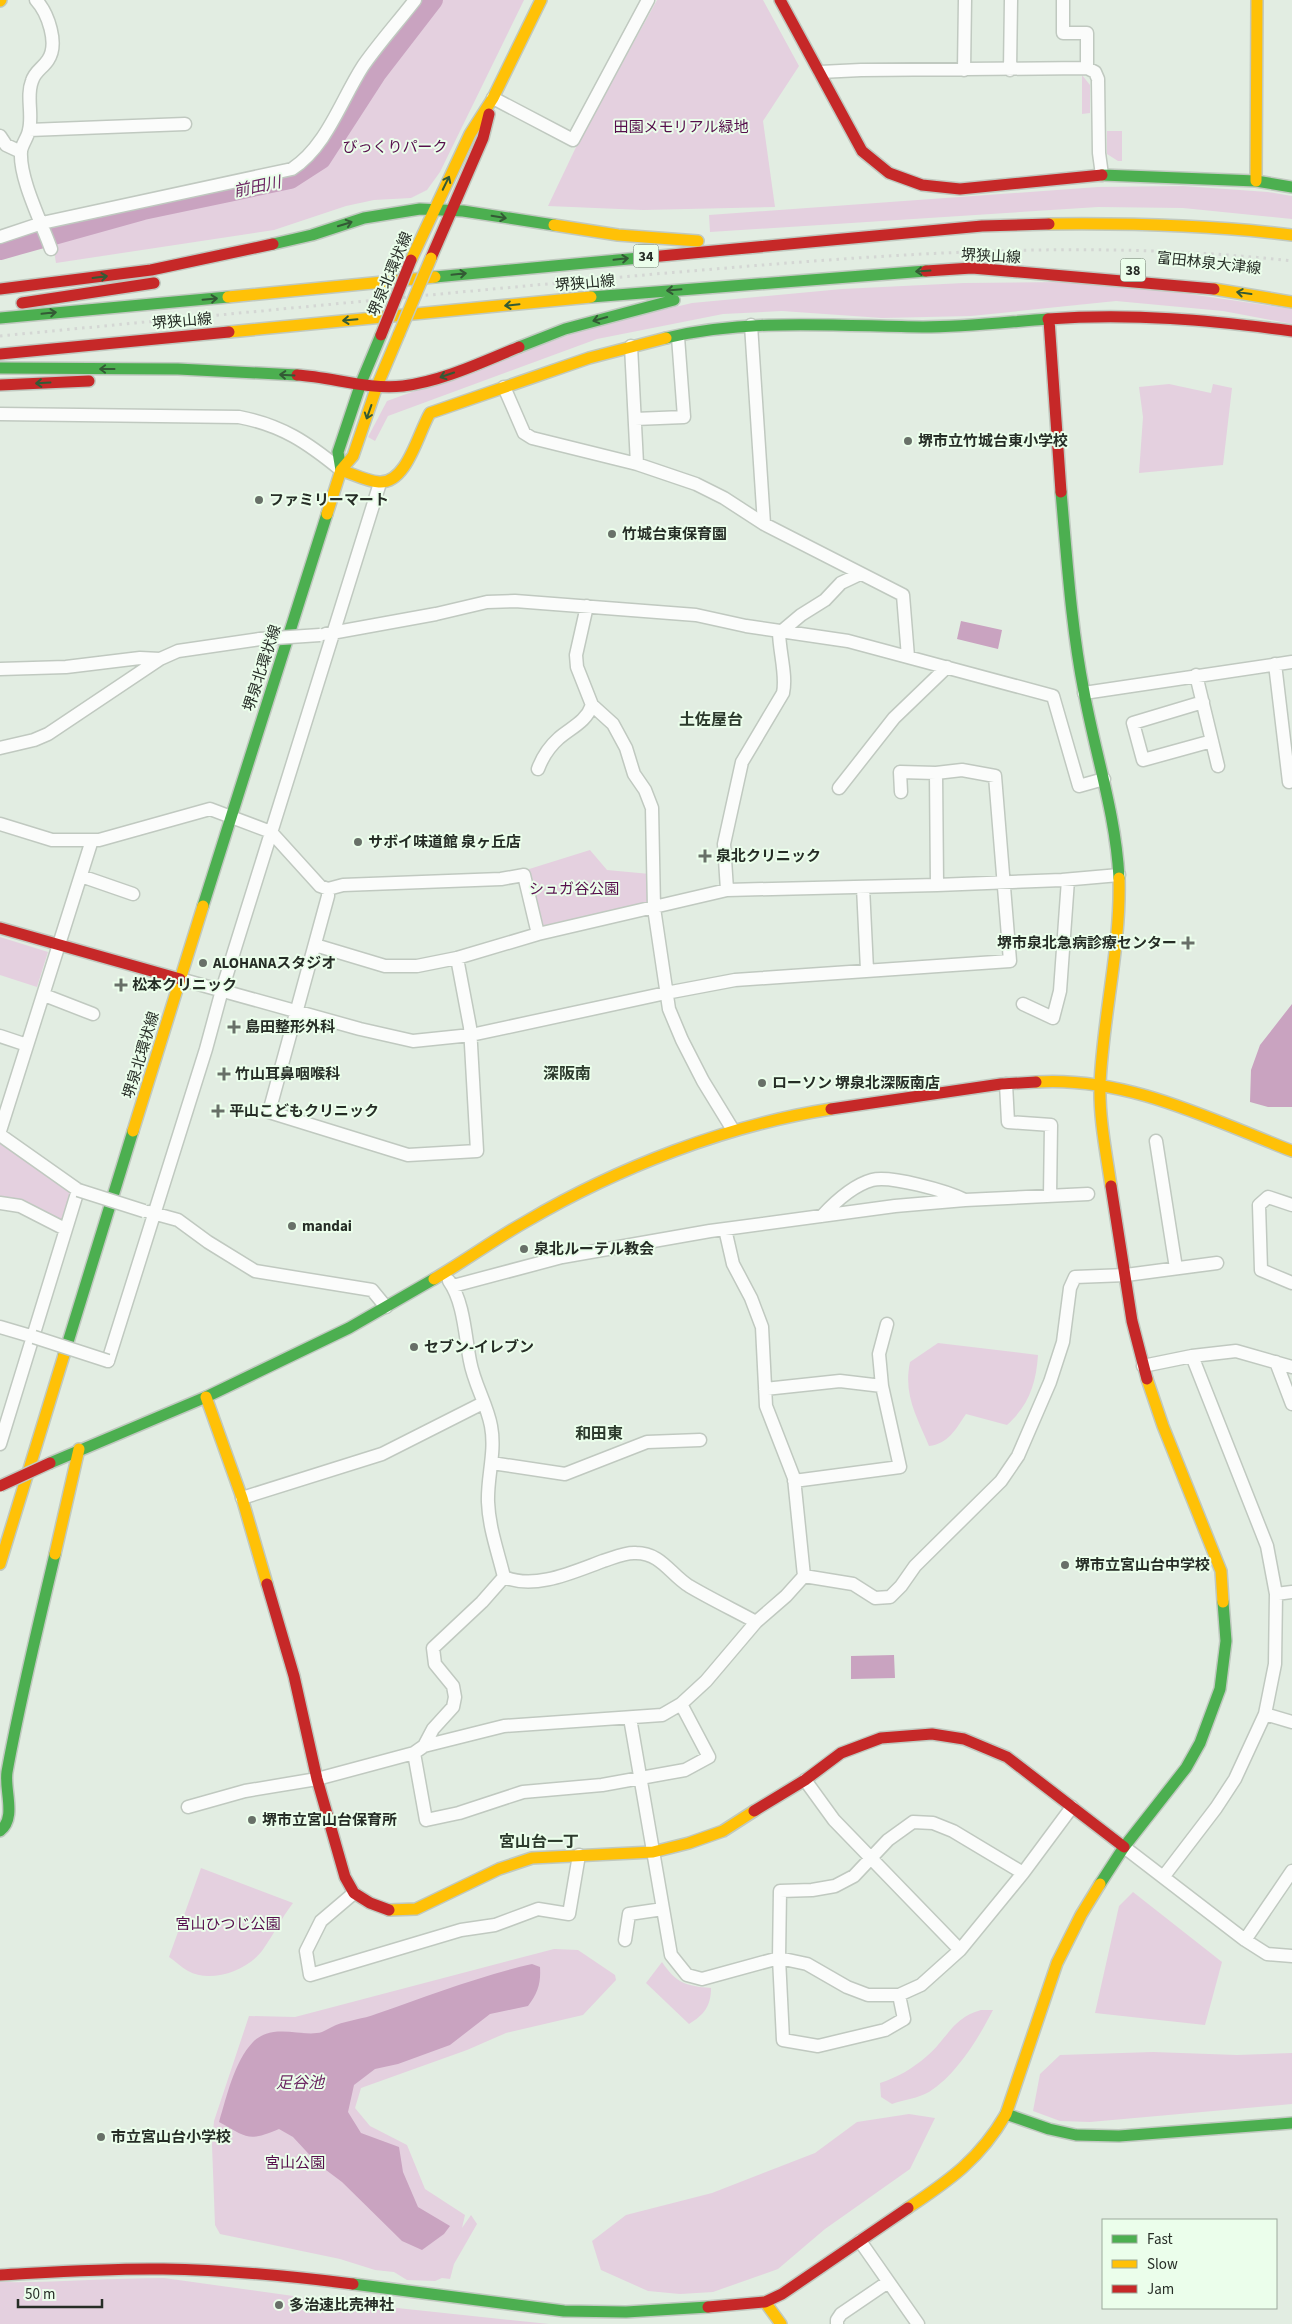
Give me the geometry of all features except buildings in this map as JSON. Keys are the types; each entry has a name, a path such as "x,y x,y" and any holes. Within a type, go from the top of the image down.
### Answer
{"street":[{"path":"36,0 46,18 52,39 52,51 48,61 37,71 32,81 29,130 21,152 33,208 42,223 50,246"},
{"path":"0,237 42,223 292,169 302,163 316,147 363,66 415,0"},
{"name":"堺泉北環状線","path":"341,470 338,452 361,383 411,260 470,134 493,98 541,0"},
{"path":"493,98 573,140 648,0"},
{"path":"780,0 862,151 889,173 922,185 960,189 1102,175 1256,181 1292,187"},
{"path":"964,70 965,0"},
{"path":"1010,70 1011,0"},
{"path":"1063,0 1063,33 1087,34 1087,68"},
{"path":"1256,181 1257,0"},
{"path":"820,72 1087,68 1095,72 1098,79 1099,153 1102,175"},
{"name":"堺泉北環状線","path":"0,1564 180,979 341,470 353,456 377,386 483,138 493,98"},
{"path":"29,130 185,124"},
{"path":"0,136 6,145 21,152"},
{"path":"10,305 166,280 364,218 407,211 451,210 618,235 695,241 730,240 762,247"},
{"name":"堺狭山線","path":"0,318 982,226 1054,223 1178,225 1292,235"},
{"path":"0,289 151,270 312,234"},
{"name":"富田林泉大津線","path":"972,268 1057,267 1138,270"},
{"name":"堺狭山線","path":"0,354 592,297 820,278 972,268 1190,286 1292,302"},
{"path":"0,368 178,369 306,376 377,386 403,386 427,382 565,329 632,310 679,299 820,278"},
{"path":"0,414 205,416 262,421 283,429 311,445 341,470 380,483 398,476 404,470 423,421 430,413 565,364 631,346 678,337 751,326 781,324 951,326 1133,316 1174,316 1292,332"},
{"path":"0,2275 86,2270 164,2269 313,2279 564,2311 626,2312 765,2302 782,2294 973,2162 994,2136 1006,2114 1057,1963 1080,1915 1124,1847 1186,1768 1200,1743 1220,1689 1226,1642 1221,1571 1164,1426 1143,1366 1132,1321 1102,1130 1100,1084 1120,911 1119,875 1104,779 1084,694 1074,640 1059,469 1049,320"},
{"path":"751,326 764,524"},
{"path":"635,418 684,417 678,337"},
{"path":"631,346 637,464"},
{"path":"0,385 103,380 178,369"},
{"path":"504,386 524,433 532,438 637,464 696,484 724,498 764,524 903,595 908,657"},
{"path":"0,1327 34,1336 108,1361 150,1212 206,1049 222,990 271,832 326,634 380,483"},
{"path":"727,890 724,844 742,762 783,693 785,684 778,649 780,631 801,614 825,600 841,583 860,574"},
{"path":"0,748 34,740 48,734 160,659 178,651 260,639 326,634 487,602 515,600 696,615 780,631 848,641 1053,696 1079,786 1104,779"},
{"path":"587,606 576,655 577,667 592,704 613,724 626,748 634,774 645,790 652,808 654,908 666,993 682,1040 703,1081 733,1130"},
{"path":"0,670 66,667 140,658 160,659"},
{"path":"1084,694 1196,675 1292,662"},
{"path":"1275,664 1289,782"},
{"path":"838,788 894,718 947,667"},
{"path":"1196,675 1218,766"},
{"path":"1203,702 1133,722 1143,760 1212,742"},
{"path":"538,768 542,759 558,739 576,727 589,712 592,704"},
{"path":"0,928 360,1030 413,1041 471,1035 735,980 1010,961 995,776 962,770 936,773 900,772 900,792"},
{"path":"936,773 937,885"},
{"path":"0,824 52,840 99,840 210,810 271,832 320,886 328,889 344,885 501,879 524,876 538,934"},
{"path":"0,1131 92,840"},
{"path":"315,944 385,966 417,966 457,958 538,934 727,890 1068,880 1119,875"},
{"path":"81,876 133,894"},
{"path":"1023,1004 1053,1018 1060,992 1068,880"},
{"path":"863,887 867,970"},
{"path":"328,889 328,896 296,1011 284,1063 269,1112 408,1155 477,1151 471,1035 457,958"},
{"path":"44,995 93,1014"},
{"path":"0,1036 28,1046"},
{"path":"0,1486 79,1449 206,1397 350,1328 444,1273 526,1221 590,1186 643,1163 733,1130 814,1112 1006,1084 1051,1080 1100,1084 1160,1099 1292,1151"},
{"path":"1006,1084 1008,1122 1051,1124 1050,1196"},
{"path":"0,1136 78,1190 178,1220 208,1242 255,1271 372,1290 386,1307"},
{"path":"1156,1141 1176,1268"},
{"path":"822,1216 832,1205 857,1187 871,1180 882,1178 949,1192 965,1200"},
{"path":"0,1444 78,1190"},
{"path":"453,1286 562,1257 725,1228 895,1206 965,1200 1088,1194"},
{"path":"1292,1205 1268,1196 1259,1205 1261,1270 1292,1283"},
{"path":"0,1203 20,1206 65,1229"},
{"path":"188,1807 245,1791 318,1778 504,1726 662,1715 681,1704 706,1680 756,1622 786,1596 804,1576 794,1481 766,1406 762,1327 751,1298 733,1264 725,1228"},
{"path":"804,1576 852,1584 875,1598 890,1597 901,1586 915,1566 1001,1481 1018,1456 1050,1382 1063,1342 1070,1288 1075,1278 1126,1275 1217,1262"},
{"path":"444,1273 453,1286 461,1310 472,1371 491,1425 493,1446 488,1501 491,1528 504,1577"},
{"path":"794,1481 900,1467 882,1386 879,1354 887,1324"},
{"path":"1143,1366 1192,1356 1236,1351 1292,1366"},
{"path":"1164,1876 1216,1808 1235,1779 1265,1714 1275,1664 1276,1594 1266,1546 1192,1356"},
{"path":"1276,1362 1292,1404"},
{"path":"765,1389 840,1381 882,1386"},
{"path":"206,1397 242,1498 294,1676 342,1869 354,1893 370,1903 388,1910 416,1909 499,1869 532,1858 653,1852 689,1843 723,1831 805,1780 841,1753 881,1738 932,1734 964,1739 1007,1757 1245,1940 1267,1954 1292,1956"},
{"path":"242,1498 382,1454 483,1403"},
{"path":"492,1463 565,1474 647,1442 700,1440"},
{"path":"0,1831 4,1828 9,1810 6,1777 12,1743 79,1449"},
{"path":"504,1577 512,1580 540,1580 562,1576 620,1555 635,1552 649,1554 662,1561 686,1584 756,1622"},
{"path":"504,1577 482,1602 433,1648 435,1664 453,1686 455,1697 453,1706 433,1729 419,1750 426,1820 459,1813 523,1792 641,1779 684,1770 709,1757 681,1704"},
{"path":"1276,1594 1292,1592"},
{"path":"1265,1714 1292,1722"},
{"path":"630,1718 671,1956 687,1976 702,1979 779,1958 807,1964 847,1987 868,1995 899,1995 921,1985 960,1950 1023,1873 1072,1807"},
{"path":"805,1780 834,1820 960,1950"},
{"path":"899,1995 904,2019 885,2030 818,2046 784,2040 779,1958 780,1891 812,1890 835,1886 854,1876 888,1840 913,1822 933,1823 953,1831 1023,1873"},
{"path":"354,1893 321,1921 306,1951 310,1975 461,1930 495,1925 538,1909 569,1914 579,1855"},
{"path":"1245,1940 1292,1871"},
{"path":"625,1940 629,1914 663,1909"},
{"path":"1006,2114 1049,2129 1076,2135 1119,2136 1292,2123"},
{"path":"860,2241 918,2324"},
{"path":"837,2324 841,2314 888,2282"},
{"path":"765,2302 781,2324"}],"green space":[{"name":"びっくりパーク","path":"437,0 524,0 440,172 427,190 411,198 374,200 346,206 274,230 56,263 52,238 298,183 329,158 377,82"},
{"name":"田園メモリアル緑地","path":"657,0 763,0 799,66 763,121 775,207 643,210 548,206 577,145"},
{"path":"1082,75 1090,85 1090,113 1082,114"},
{"path":"1107,131 1122,131 1122,161 1118,161 1107,154"},
{"path":"1183,186 1268,192 1292,196 1292,219 1183,208 1098,207 710,232 709,215 1098,187"},
{"path":"1059,282 1148,288 1292,309 1292,324 1223,311 1116,301 971,316 882,318 782,311 723,314 597,339 388,416 375,441 368,437 387,401 594,326 692,303 842,289 964,283"},
{"path":"1169,384 1211,393 1213,384 1232,388 1223,465 1139,473 1143,417 1139,387"},
{"name":"シュガ谷公園","path":"590,850 607,870 650,874 651,898 646,905 541,929 526,870"},
{"path":"0,937 48,952 37,987 0,975"},
{"path":"0,1140 71,1193 65,1218 61,1220 0,1197"},
{"path":"938,1343 1038,1355 1030,1393 1021,1410 1007,1425 966,1414 946,1439 936,1445 929,1446 912,1405 908,1374 910,1362"},
{"name":"宮山ひつじ公園","path":"201,1868 293,1903 258,1956 229,1973 208,1976 197,1975 188,1971 169,1957"},
{"path":"1133,1892 1222,1962 1205,2025 1095,2013 1119,1906"},
{"name":"宮山公園","path":"554,1949 578,1950 615,1975 616,1980 583,2015 506,2033 467,2050 361,2088 355,2108 370,2126 407,2145 425,2189 465,2215 462,2228 471,2215 477,2224 454,2264 450,2279 442,2278 435,2281 407,2280 394,2272 375,2270 340,2259 220,2234 215,2225 212,2145 214,2121 249,2016 295,2017"},
{"path":"662,1962 672,1975 682,1982 711,1988 710,2000 706,2009 689,2024 646,1983"},
{"path":"981,2010 993,2010 981,2033 949,2076 929,2092 916,2097 892,2104 881,2097 880,2083 916,2065 934,2049 957,2023 963,2018"},
{"path":"1153,2052 1237,2055 1292,2053 1292,2104 1090,2122 1060,2121 1033,2111 1040,2074 1060,2055"},
{"path":"909,2114 935,2118 910,2169 825,2229 778,2269 713,2292 680,2294 648,2291 601,2270 592,2241 626,2215 712,2193 815,2153 857,2122"},
{"path":"164,2278 322,2300 549,2324 0,2324 0,2282"}],"water":[{"path":"961,621 1002,630 998,649 957,639"},
{"path":"1292,1004 1292,1107 1268,1107 1250,1102 1251,1070 1260,1045"},
{"path":"894,1655 895,1678 851,1679 851,1656"},
{"name":"足谷池","path":"532,1964 540,1967 540,1978 538,1988 528,2006 490,2014 450,2045 398,2064 375,2069 354,2085 348,2112 361,2133 399,2147 403,2172 418,2207 450,2226 444,2234 422,2250 402,2241 342,2182 318,2164 293,2137 279,2129 261,2136 243,2135 219,2122 236,2069 246,2050 261,2036 279,2032 322,2032 341,2023 371,2016 473,1980"}],"waterway":[{"name":"前田川","path":"0,250 143,210 290,179 321,159 376,74 433,0"}],"railway":[{"path":"0,336 655,274 894,256 1053,250 1133,250 1292,261"}],"traffic: fast":[{"path":"1102,175 1256,181 1292,187"},
{"path":"273,244 312,235 364,218 420,209 463,211 554,225"},
{"path":"435,277 650,257"},
{"path":"591,297 926,271"},
{"path":"0,318 228,297"},
{"path":"519,347 565,329 674,300"},
{"path":"666,338 698,332 762,325 939,327 1048,319"},
{"path":"341,470 338,452 361,383 381,335"},
{"path":"0,368 178,369 297,375"},
{"path":"1061,492 1076,642 1089,715 1114,831 1119,878"},
{"path":"203,906 327,514"},
{"path":"64,1355 133,1131"},
{"path":"50,1463 206,1397 349,1328 434,1279"},
{"path":"0,1831 8,1819 7,1772 23,1690 55,1554"},
{"path":"1100,1884 1124,1847 1186,1768 1200,1743 1220,1689 1226,1641 1223,1602"},
{"path":"1006,2114 1049,2129 1076,2135 1119,2136 1292,2123"},
{"path":"353,2284 564,2311 626,2312 708,2307"}],"traffic: slow":[{"path":"411,260 470,134 493,98 541,0"},
{"path":"1256,181 1257,0"},
{"path":"1049,224 1170,225 1292,235"},
{"path":"554,225 618,235 698,241"},
{"path":"399,334 431,258"},
{"path":"228,297 435,277"},
{"path":"1214,289 1292,302"},
{"path":"229,332 591,297"},
{"path":"327,514 341,470 353,456 377,386 399,334"},
{"path":"341,470 364,479 379,482 389,480 397,475 404,466 430,413 589,358 666,338"},
{"path":"1111,1186 1102,1122 1100,1084 1115,955 1119,878"},
{"path":"133,1131 203,906"},
{"path":"1036,1082 1069,1082 1135,1093 1167,1102 1292,1151"},
{"path":"434,1279 515,1228 598,1183 635,1166 713,1137 792,1116 831,1109"},
{"path":"0,1564 64,1355"},
{"path":"1147,1379 1163,1426 1221,1571 1223,1602"},
{"path":"206,1397 242,1498 267,1584"},
{"path":"55,1554 79,1449"},
{"path":"389,1910 416,1909 499,1869 532,1858 653,1852 689,1843 723,1831 754,1811"},
{"path":"908,2208 951,2178 975,2156 986,2144 1006,2114 1057,1963 1081,1915 1100,1884"},
{"path":"765,2302 781,2324"}],"traffic: jam":[{"path":"780,0 862,151 889,173 922,185 960,189 1102,175"},
{"path":"431,258 483,138 489,114"},
{"path":"650,257 982,226 1049,224"},
{"path":"0,289 151,270 273,244"},
{"path":"381,335 411,260"},
{"path":"926,271 972,268 1214,289"},
{"path":"22,303 154,283"},
{"path":"1048,319 1140,317 1292,331"},
{"path":"1049,320 1061,492"},
{"path":"0,354 229,332"},
{"path":"297,375 363,385 403,386 418,384 448,375 519,347"},
{"path":"0,385 89,381"},
{"path":"0,928 180,979"},
{"path":"831,1109 1001,1084 1036,1082"},
{"path":"1111,1186 1132,1321 1147,1379"},
{"path":"0,1486 50,1463"},
{"path":"267,1584 294,1676 317,1779 345,1877 354,1893 370,1903 389,1910"},
{"path":"754,1811 805,1780 841,1753 881,1738 932,1734 964,1739 1007,1757 1124,1847"},
{"path":"708,2307 765,2302 782,2294 908,2208"},
{"path":"0,2275 163,2269 258,2274 353,2284"}],"place":[{"name":"堺市立竹城台東小学校","path":"908,441"},
{"name":"ファミリーマート","path":"259,500"},
{"name":"竹城台東保育園","path":"612,534"},
{"name":"サボイ味道館 泉ヶ丘店","path":"358,842"},
{"name":"泉北クリニック","path":"705,856"},
{"name":"堺市泉北急病診療センター","path":"1188,943"},
{"name":"ALOHANAスタジオ","path":"203,963"},
{"name":"松本クリニック","path":"121,985"},
{"name":"島田整形外科","path":"234,1027"},
{"name":"竹山耳鼻咽喉科","path":"224,1074"},
{"name":"ローソン 堺泉北深阪南店","path":"762,1083"},
{"name":"平山こどもクリニック","path":"218,1111"},
{"name":"mandai","path":"292,1226"},
{"name":"泉北ルーテル教会","path":"524,1249"},
{"name":"セブン-イレブン","path":"414,1347"},
{"name":"堺市立宮山台中学校","path":"1065,1565"},
{"name":"堺市立宮山台保育所","path":"252,1820"},
{"name":"市立宮山台小学校","path":"101,2137"},
{"name":"多治速比売神社","path":"279,2305"}],"district":[{"name":"土佐屋台","path":"711,719"},
{"name":"深阪南","path":"567,1073"},
{"name":"和田東","path":"599,1433"},
{"name":"宮山台一丁","path":"539,1841"}]}
